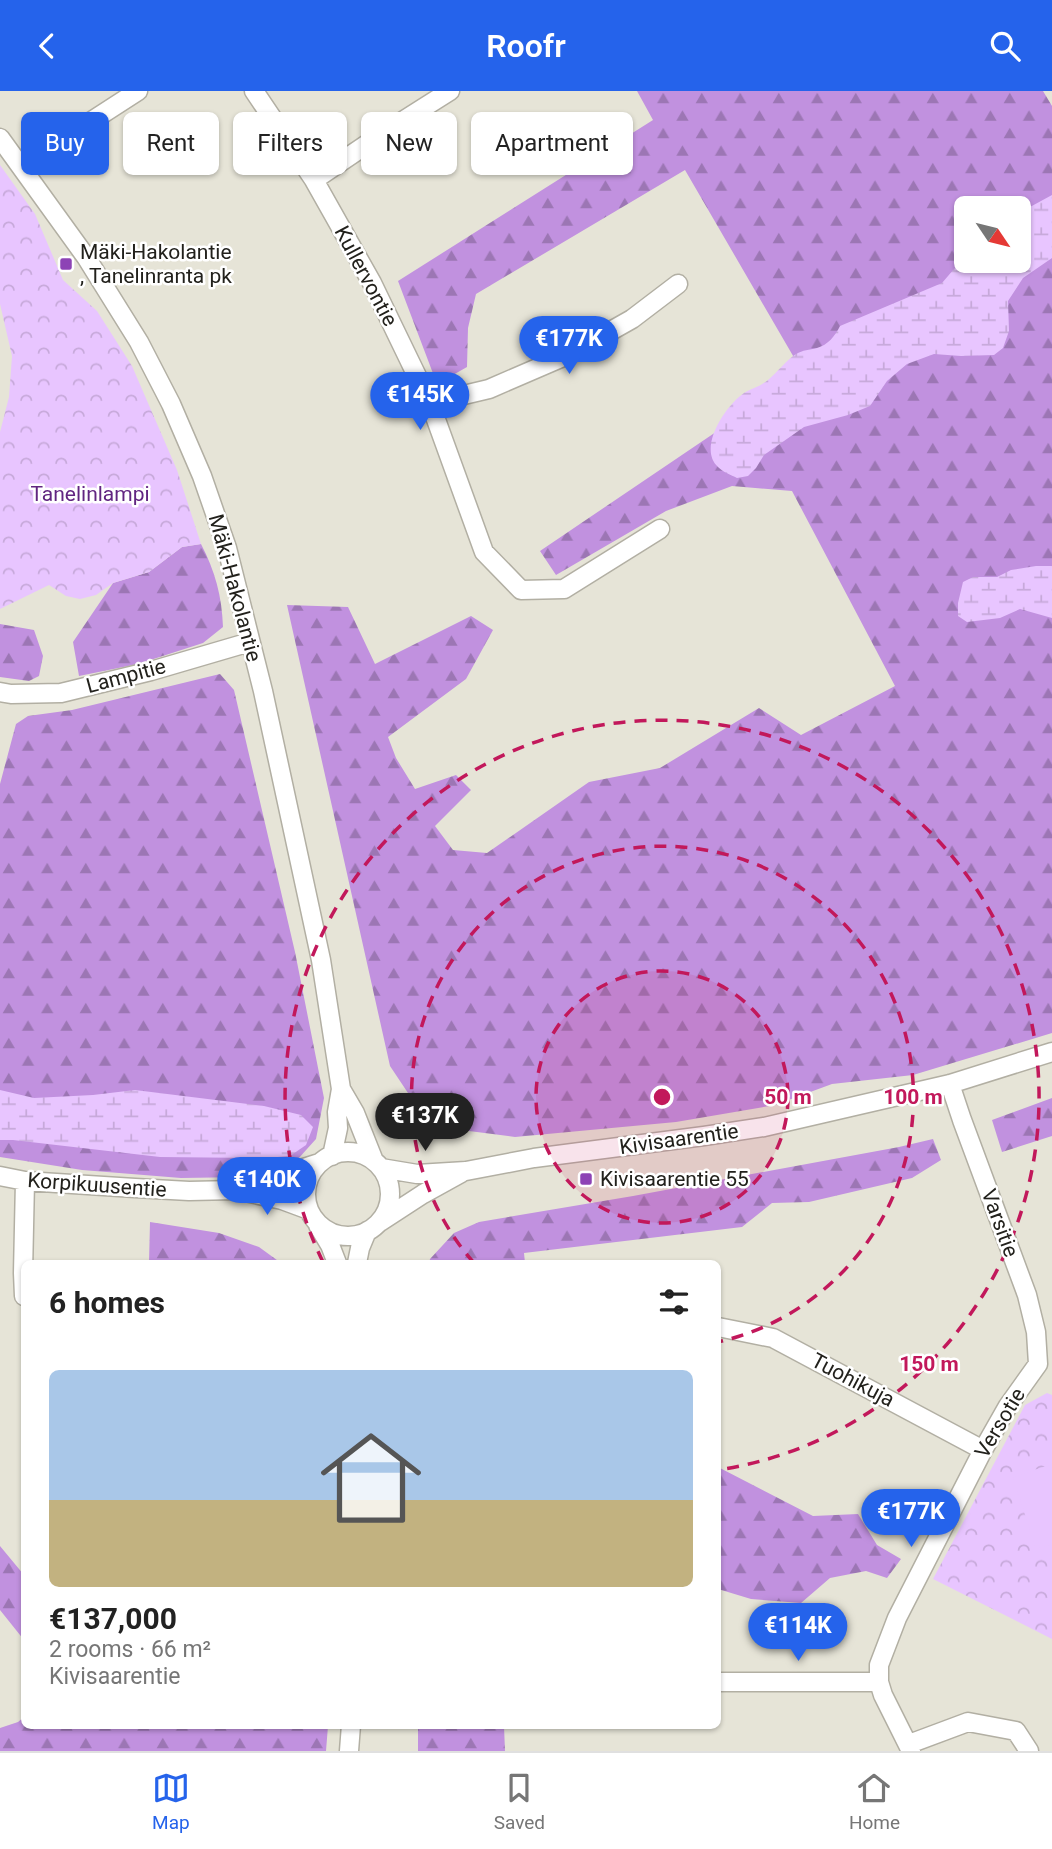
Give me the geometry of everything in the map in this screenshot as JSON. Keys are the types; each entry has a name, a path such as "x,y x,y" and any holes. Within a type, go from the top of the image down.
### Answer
{"street":[{"path":"106,112 138,91"},
{"name":"Kullervontie","path":"254,91 314,180 372,283 430,403 484,552 521,590 564,589 660,529"},
{"path":"314,180 450,91"},
{"name":"Mäki-Hakolantie","path":"0,138 21,165"},
{"name":"Mäki-Hakolantie","path":"28,175 86,257 139,342 171,404 202,476 228,548 263,691 321,960 341,1089 337,1112 338,1128 326,1159"},
{"path":"430,403 489,389 570,354 632,319 678,284"},
{"name":"Lampitie","path":"0,692 61,693 250,642"},
{"name":"Kivisaarentie","path":"377,1164 417,1174 466,1171 534,1158 704,1136 764,1126 950,1084 1052,1052"},
{"name":"Varsitie","path":"950,1084 1027,1295 1045,1368"},
{"name":"Mäki-Hakolantie","path":"341,1089 355,1113 377,1164"},
{"path":"336,1260 306,1198 307,1185 312,1173 326,1159 354,1152 377,1164 387,1178 390,1190 385,1214 372,1227 360,1248 358,1260"},
{"name":"Korpikuusentie","path":"236,1190 326,1159"},
{"name":"Kivisaarentie","path":"372,1227 423,1194 466,1171"},
{"name":"Korpikuusentie","path":"0,1176 25,1181 189,1191 236,1190 282,1201 313,1216"},
{"path":"23,1260 25,1181"},
{"path":"313,1216 327,1230 340,1235 354,1235 372,1227"},
{"name":"Tuohikuja","path":"721,1328 773,1338 983,1450"},
{"name":"Versotie","path":"879,1682 879,1665 897,1618 983,1450 1008,1406 1045,1368"},
{"path":"721,1682 879,1682 910,1748 968,1722 1016,1731 1029,1751"},
{"path":"349,1751 351,1729"}],"green space":[{"path":"637,91 1043,91 1052,106 1052,1033 913,1075 832,1084 775,1105 676,1122 515,1137 430,1126 390,1066 287,605 348,607 375,664 471,616 493,630 466,679 388,737 396,758 415,789 456,775 471,790 435,826 453,850 487,853 589,782 660,768 759,708 801,735 895,686 792,491 732,486 666,511 556,575 540,551 803,373 685,170 476,294 468,328 467,367 437,384 398,281 566,175 633,175 633,133 653,120"},
{"name":"Tanelinlampi","path":"0,165 35,214 63,280 97,311 132,366 177,470 201,544 182,547 149,572 113,583 96,595 80,599 66,596 49,585 0,609 0,432 9,397 12,356 0,304"},
{"path":"1052,195 1052,258 1031,272 1031,206"},
{"path":"954,269 954,273 1030,273 1023,278 1008,301 1009,331 1003,348 994,355 934,354 907,364 887,381 870,406 804,427 764,455 748,476 737,478 718,467 712,459 712,438 729,407 744,393 772,377 796,354 825,345 840,326 942,283"},
{"path":"201,544 217,584 223,627 203,643 138,664 79,676 73,642 113,583 149,572 182,547"},
{"path":"1052,566 1052,618 1020,609 1000,618 967,622 958,616 963,582 973,577 997,577 1011,570"},
{"path":"0,624 34,630 43,656 39,676 29,681 0,677"},
{"path":"220,674 234,690 295,952 324,1098 316,1139 298,1159 246,1177 181,1178 82,1170 0,1157 0,784 16,724 28,716 72,710"},
{"path":"0,1090 34,1098 135,1090 264,1106 301,1115 313,1127 306,1145 290,1156 265,1158 160,1157 0,1140"},
{"path":"1052,1098 1052,1136 1002,1152 992,1120"},
{"path":"933,1139 941,1160 912,1178 809,1202 772,1203 742,1227 524,1253 525,1260 430,1260 454,1233 479,1222"},
{"path":"150,1222 219,1233 259,1247 277,1260 149,1260"},
{"path":"1047,1393 1052,1395 1052,1639 933,1579 1025,1405"},
{"path":"1052,1464 1052,1544 1036,1549 1013,1477"},
{"path":"721,1469 813,1516 858,1514 877,1545 901,1559 887,1578 866,1571 830,1578 801,1603 751,1599 721,1590"},
{"path":"0,1546 21,1571 21,1636 0,1610"},
{"path":"21,1720 21,1729 328,1729 326,1751 0,1751 0,1728"},
{"path":"418,1729 504,1729 505,1751 418,1751"}],"place":[{"name":"Mäki-Hakolantie , Tanelinranta pk","path":"66,264"},
{"name":"Kivisaarentie 55","path":"586,1179"}]}
